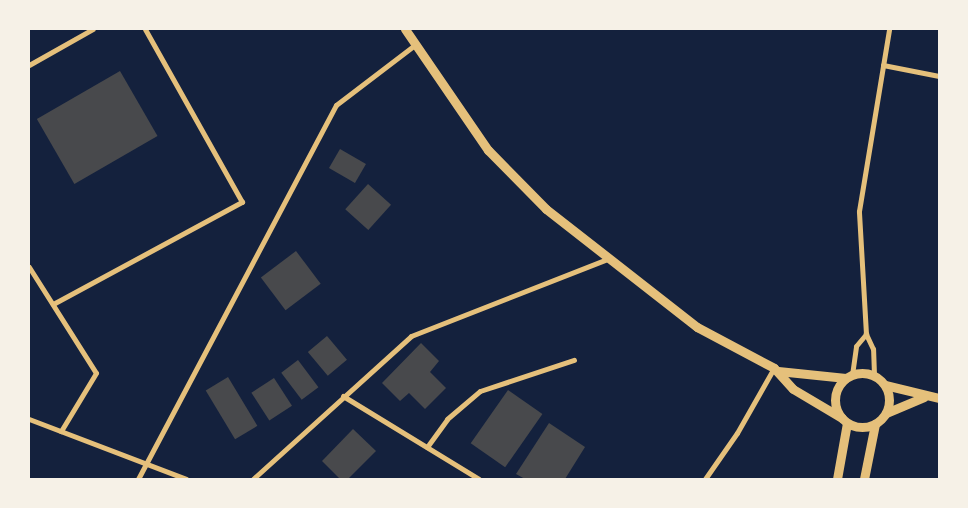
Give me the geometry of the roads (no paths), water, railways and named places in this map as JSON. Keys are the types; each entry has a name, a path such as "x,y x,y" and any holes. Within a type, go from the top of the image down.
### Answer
{"street":[{"path":"29,65 93,29"},
{"path":"53,304 242,202 145,29"},
{"path":"405,29 488,150 546,209 612,258 697,327 776,369 793,389 844,421 861,427 875,424 886,413 924,397"},
{"path":"889,29 859,211 866,334 873,349 874,375 885,385 924,397 939,398"},
{"path":"138,479 336,105 416,44"},
{"path":"883,65 939,76"},
{"path":"253,479 411,336 612,258"},
{"path":"29,267 96,373 61,431"},
{"path":"837,479 844,421 835,397 849,377 856,346 866,334"},
{"path":"427,447 447,419 480,391 574,360"},
{"path":"776,369 849,377 874,375"},
{"path":"705,479 737,433 776,369"},
{"path":"885,385 889,399 886,413"},
{"path":"343,396 480,479"},
{"path":"29,419 186,479"},
{"path":"864,479 875,424"}]}
